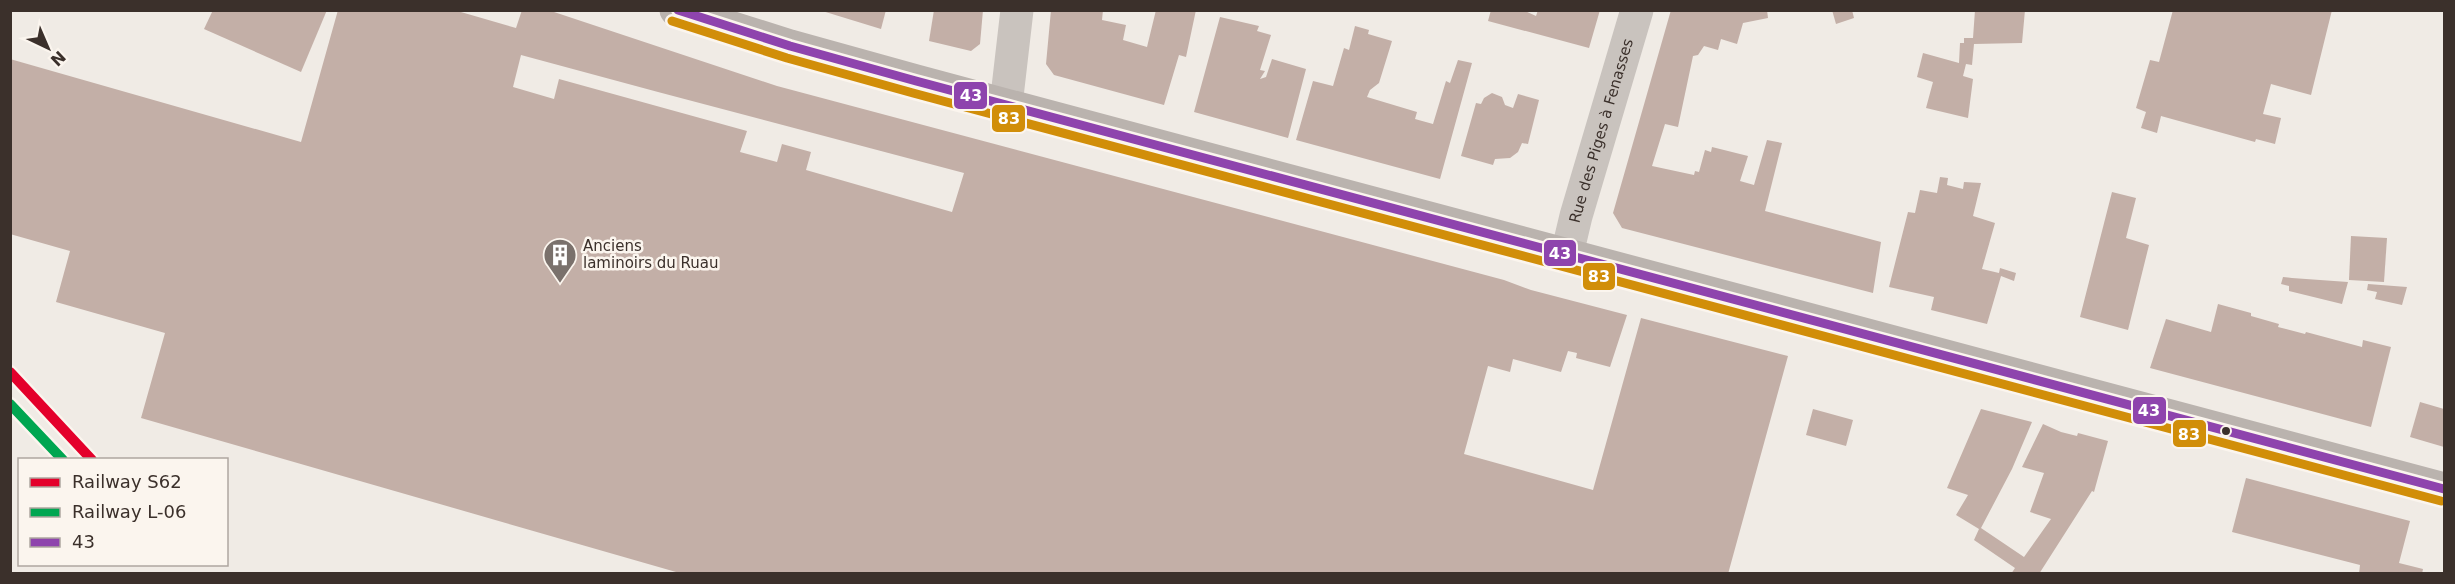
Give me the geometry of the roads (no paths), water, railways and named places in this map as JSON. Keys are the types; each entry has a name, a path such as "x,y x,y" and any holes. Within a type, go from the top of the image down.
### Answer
{"main road":[{"path":"676,10 790,46 1006,105 2445,489"}],"street":[{"path":"1006,105 1017,10"},
{"name":"Rue des Piges à Fenasses","path":"1567,254 1637,10"}],"rail line":[{"name":"S62","path":"10,372 90,458"},
{"name":"L-06","path":"10,404 61,458"}],"place":[{"name":"Anciens laminoirs du Ruau","path":"560,284"}]}
